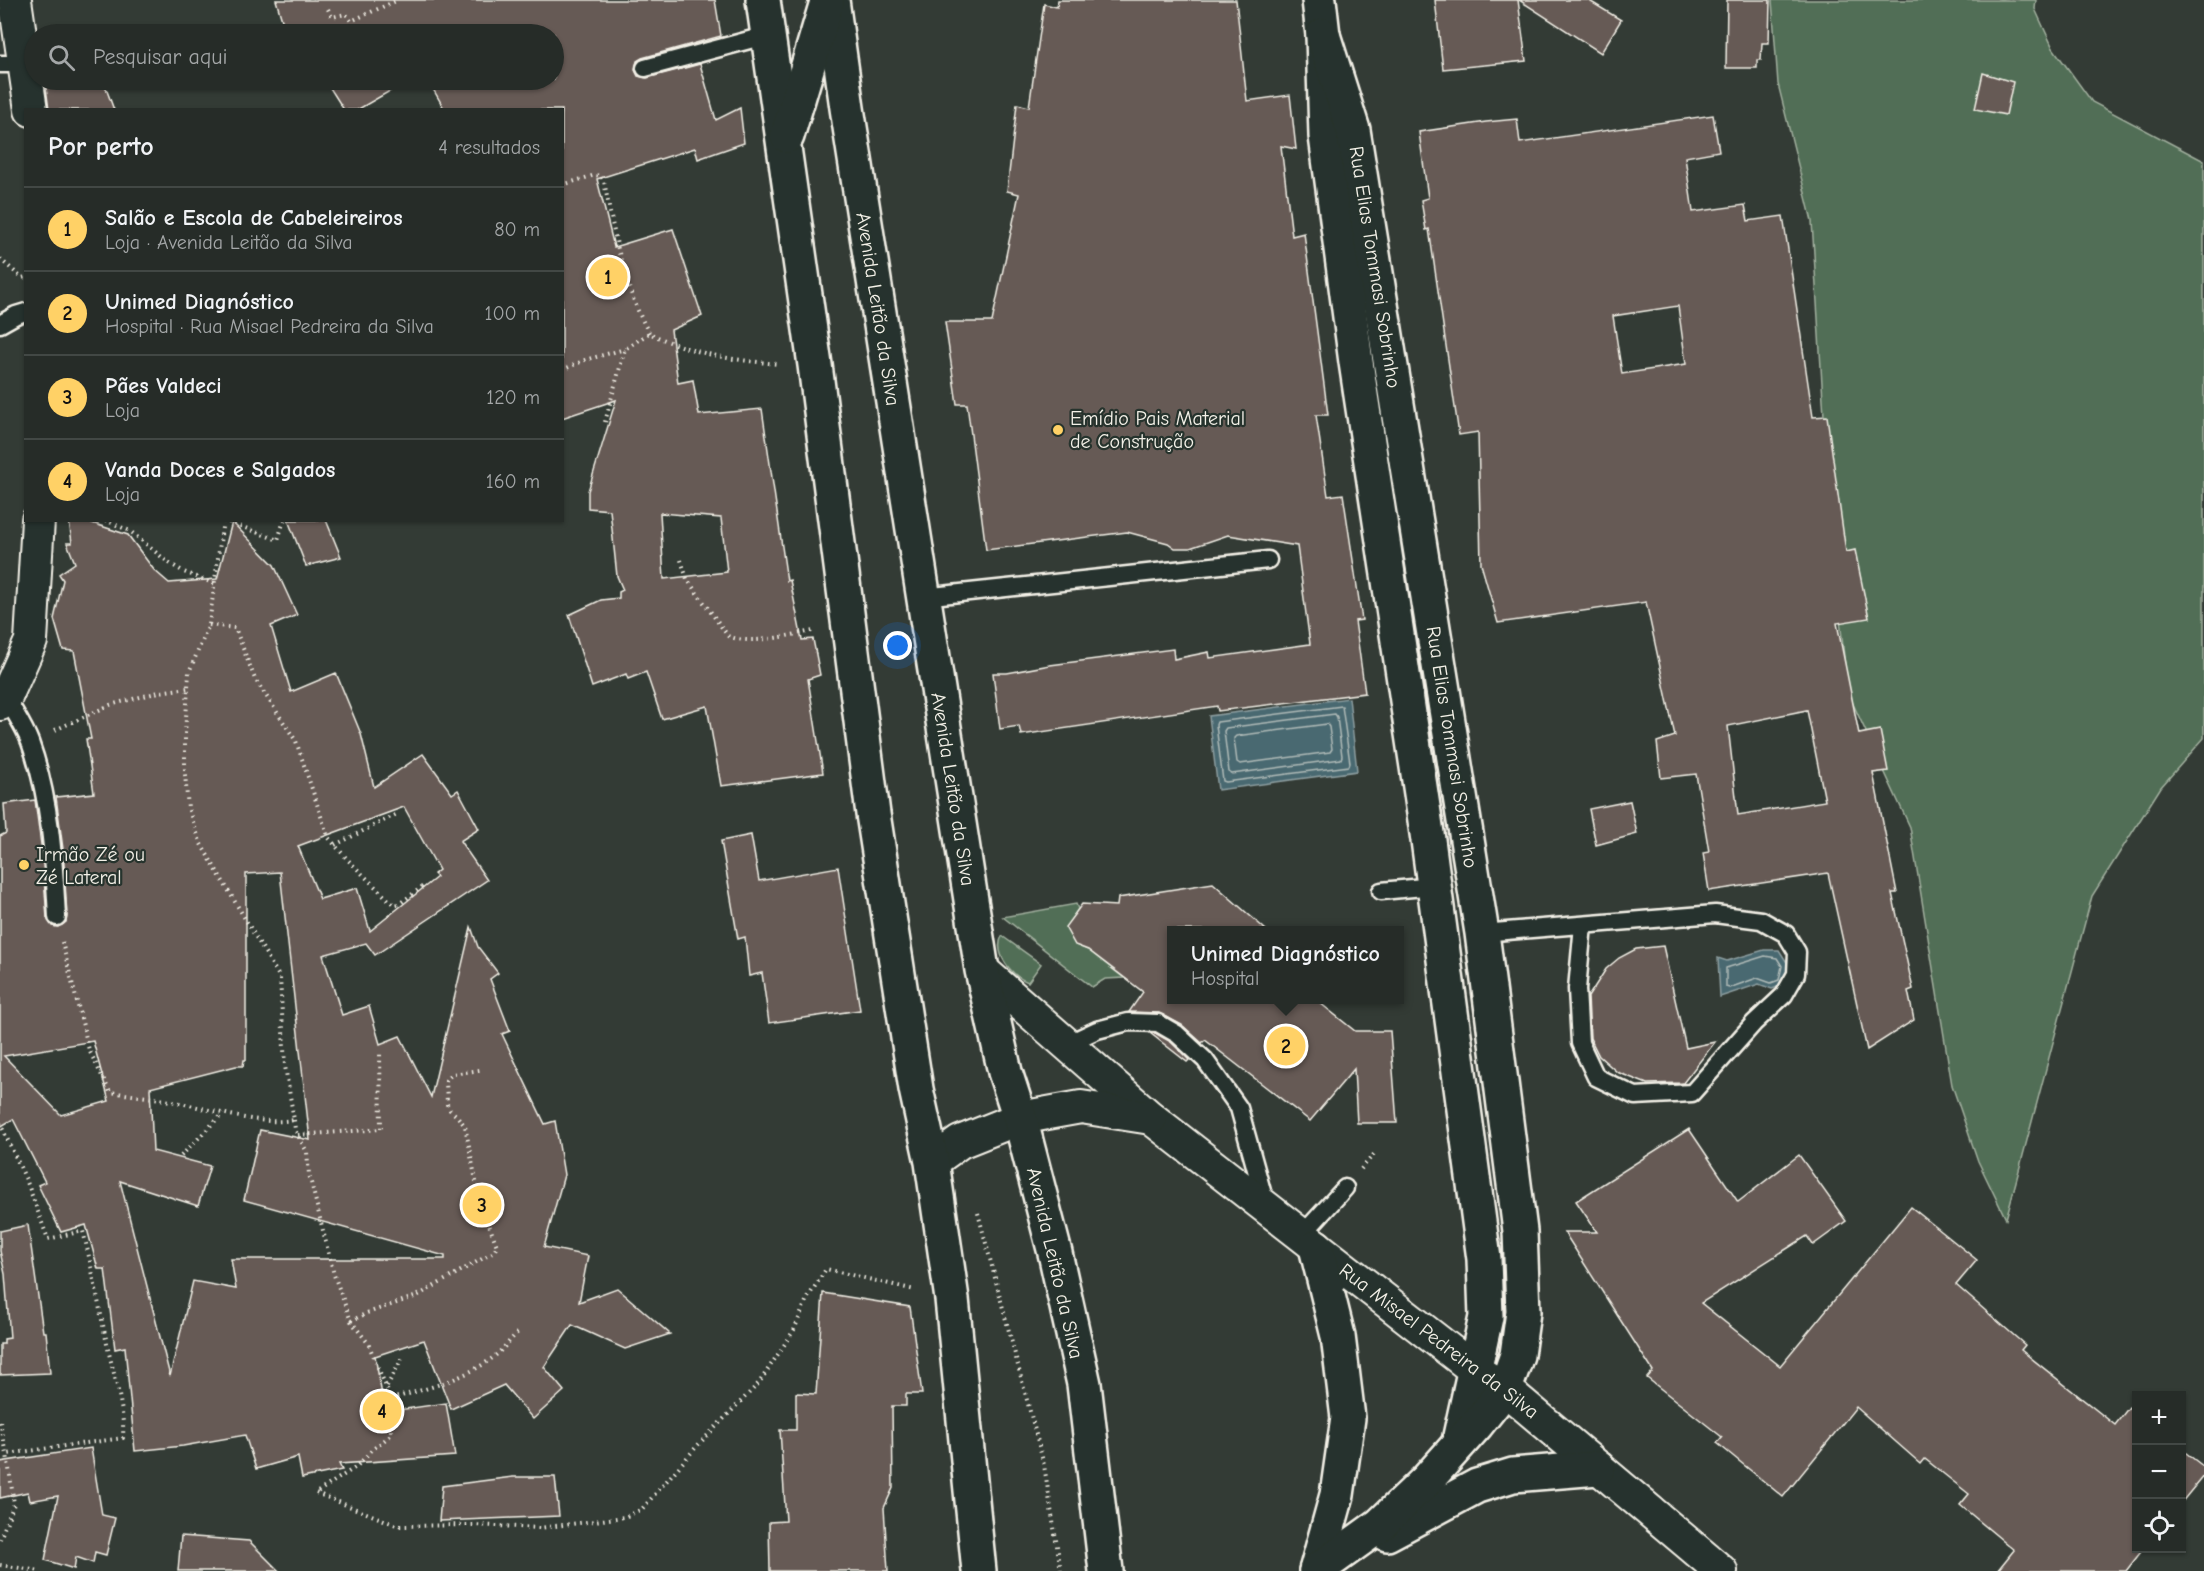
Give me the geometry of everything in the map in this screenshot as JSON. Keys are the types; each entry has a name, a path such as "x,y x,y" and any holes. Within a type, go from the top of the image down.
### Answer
{"street":[{"path":"15,0 12,64 30,108"},
{"path":"762,0 815,365 873,814 916,1089 932,1162 952,1299 979,1571"},
{"path":"784,147 829,0"},
{"name":"Avenida Leitão da Silva","path":"829,0 982,970 1005,1072 1020,1118 1056,1253 1084,1384 1106,1571"},
{"name":"Rua Elias Tommasi Sobrinho","path":"1319,0 1323,35 1327,148 1356,362 1434,886 1484,1259 1486,1317 1458,1446"},
{"name":"Rua Elias Tommasi Sobrinho","path":"1316,1571 1380,1525 1426,1481 1506,1389 1517,1355 1523,1312 1520,1231 1482,933 1353,130 1323,35"},
{"path":"3,700 31,641 38,522"},
{"name":"Rua Misael Pedreira da Silva","path":"982,970 1151,1118 1475,1370 1506,1389 1721,1571"},
{"name":"Rua Misael Pedreira da Silva","path":"932,1162 960,1143 1020,1118 1081,1107 1151,1118"},
{"path":"1309,1241 1338,1336 1348,1418 1337,1496 1316,1571"},
{"path":"1316,1571 1477,1486 1513,1475 1598,1468"}],"lane":[{"path":"645,68 768,35"},
{"path":"0,324 24,313"},
{"path":"923,597 1269,560"},
{"path":"3,700 26,733 38,770 49,822 57,917"},
{"path":"1382,891 1434,886"},
{"path":"1482,933 1715,914 1761,920 1786,934 1797,952 1796,974 1784,995 1754,1023 1692,1093 1635,1096 1596,1077 1580,1043 1577,989 1583,925"},
{"path":"1067,1044 1097,1030 1128,1022 1158,1023 1177,1034 1205,1060 1239,1108 1267,1209"},
{"path":"1309,1241 1345,1188"}],"path":[{"path":"327,9 332,17 346,14 351,21 398,0"},
{"path":"564,184 595,175 601,176 604,181 617,248 640,317 649,333 678,347 721,358 815,365"},
{"path":"0,259 24,278"},
{"path":"564,369 625,348 649,333"},
{"path":"605,422 625,348"},
{"path":"110,522 130,531 169,563 184,572 214,584"},
{"path":"223,522 209,625 189,672 185,774 188,808 201,843 280,978 285,1066 294,1120 298,1135 307,1152 309,1174 334,1275 351,1321 368,1343 391,1399 391,1435 373,1449 356,1467 316,1493 399,1526 474,1525 540,1528 625,1516 642,1509 698,1445 759,1383 794,1330 807,1299 825,1269 952,1299"},
{"path":"228,522 278,540 283,522"},
{"path":"681,560 687,579 728,636 737,640 749,641 848,624"},
{"path":"209,625 235,628 255,678 296,741 325,832 335,845 394,905 399,904 426,884"},
{"path":"26,733 34,735 47,733 110,705 159,692 188,688"},
{"path":"335,845 399,813"},
{"path":"57,917 68,971 89,1050 110,1092 280,1122 294,1120"},
{"path":"298,1135 381,1130 380,1052"},
{"path":"351,1321 367,1313 417,1296 494,1252 497,1246 480,1201 465,1126 450,1110 446,1095 446,1080 452,1074 480,1070"},
{"path":"181,1156 223,1113"},
{"path":"0,1123 27,1182 48,1239 83,1231 95,1275 123,1428 123,1438 7,1454"},
{"path":"391,1399 435,1386 479,1366 494,1357 518,1332"},
{"path":"387,1388 404,1355"},
{"path":"0,1422 14,1503 0,1539"},
{"path":"0,1565 40,1571"}],"green space":[{"path":"1772,0 2036,0 2035,9 2053,48 2092,102 2204,161 2204,738 2161,787 2092,896 2006,1219 1978,1161 1952,1085 1910,827 1848,693 1832,546 1812,221 1778,84"},
{"path":"1076,904 1078,909 1066,927 1075,945 1088,950 1124,978 1105,979 1092,987 1003,917"},
{"path":"1002,936 1041,964 1028,982 1010,970 1002,957 1000,943"}],"water":[{"path":"1349,698 1357,771 1218,790 1209,716"},
{"path":"1764,950 1779,950 1788,964 1786,984 1772,989 1759,984 1720,997 1718,958 1727,961"}],"building":[{"path":"276,0 715,0 721,36 642,58 637,61 635,70 638,76 647,78 700,64 716,120 740,108 744,143 698,159 695,148 597,179 614,247 673,229 702,316 671,330 678,383 693,380 699,415 762,409 787,581 790,580 802,640 813,639 820,675 808,679 823,773 721,786 707,706 662,719 646,672 628,679 626,674 592,687 569,615 601,600 619,598 619,592 623,590 617,576 610,510 588,508 588,491 616,400 564,417 564,108 444,108 434,90 564,90 564,24 283,24","holes":["660,513 721,518 727,572 664,579"]},
{"path":"1058,0 1236,0 1247,101 1290,95 1296,149 1281,146 1292,236 1304,233 1328,415 1316,415 1328,496 1343,494 1362,620 1355,621 1365,693 1218,711 1217,706 1021,735 1019,726 1000,729 993,673 1007,673 1173,649 1174,659 1209,652 1210,658 1310,644 1297,546 1228,535 1190,548 1175,548 1168,543 1127,532 986,550 967,404 957,404 945,322 992,322 1019,194 1007,191 1017,104 1029,107 1044,4 1057,7"},
{"path":"1435,0 1518,0 1526,61 1443,69"},
{"path":"1519,0 1588,0 1621,20 1601,53"},
{"path":"1727,0 1770,0 1769,43 1762,43 1761,60 1757,60 1757,68 1726,68"},
{"path":"1983,73 2013,82 2006,115 1975,109"},
{"path":"46,90 107,90 113,108 49,108"},
{"path":"331,90 392,90 360,108 343,108"},
{"path":"1713,115 1719,151 1685,157 1693,212 1745,205 1748,221 1783,216 1813,417 1827,416 1846,552 1855,550 1869,618 1837,623 1859,734 1880,730 1888,771 1873,773 1897,893 1892,893 1913,989 1908,991 1914,1020 1867,1050 1828,873 1709,891 1703,853 1709,852 1696,774 1661,778 1657,742 1675,736 1646,602 1498,623 1481,564 1478,432 1459,435 1429,229 1426,230 1421,200 1428,198 1419,132 1517,119 1520,143","holes":["1678,306 1686,364 1622,374 1613,316","1807,710 1825,801 1738,815 1728,726"]},
{"path":"69,522 89,522 128,535 154,570 169,583 217,579 232,522 274,565 297,615 271,626 291,692 336,673 361,734 374,787 423,754 452,794 458,790 479,829 460,841 487,880 375,955 366,943 323,955 342,1015 369,1006 380,1044 400,1036 431,1097 471,927 478,947 498,973 490,979 510,1031 502,1034 545,1124 555,1121 564,1175 544,1247 588,1256 579,1302 617,1288 670,1334 625,1349 572,1325 544,1367 564,1391 533,1419 504,1385 451,1409 424,1340 375,1356 385,1412 446,1403 455,1456 339,1464 342,1470 302,1478 298,1457 256,1469 245,1435 183,1446 135,1451 125,1347 115,1349 105,1269 98,1269 86,1225 61,1232 38,1185 45,1182 13,1119 0,1127 0,836 6,833 4,804 35,800 47,918 52,926 58,927 66,922 67,916 63,849 56,797 94,793 86,739 91,739 74,651 63,650 54,619 63,580 59,574 75,563 67,543 72,543","holes":["404,807 439,870 434,874 437,877 370,931 357,888 320,899 298,846","280,872 310,1140 260,1130 244,1200 445,1256 445,1259 231,1259 236,1289 193,1281 170,1376 120,1181 198,1206 210,1166 153,1151 150,1088 243,1066 246,1060 246,874","93,1041 109,1101 61,1115 4,1056"]},
{"path":"289,522 327,522 341,557 306,566"},
{"path":"1630,801 1637,834 1596,845 1589,809"},
{"path":"751,835 759,881 838,867 860,1010 769,1023 762,973 749,976 745,937 738,939 721,841"},
{"path":"1213,883 1261,926 1167,926 1167,1004 1321,1004 1355,1031 1390,1031 1397,1123 1357,1123 1354,1069 1310,1121 1205,1040 1202,1043 1182,1025 1159,1013 1129,1012 1143,992 1088,950 1075,945 1065,927 1082,904 1117,906 1118,898"},
{"path":"1663,946 1686,1048 1715,1042 1683,1083 1647,1084 1617,1072 1599,1056 1590,1038 1588,997 1606,969 1619,958 1636,949"},
{"path":"1150,1033 1155,1033 1171,1042 1189,1060 1187,1062"},
{"path":"1689,1129 1738,1202 1799,1155 1846,1221 1813,1245 1807,1236 1701,1303 1780,1366 1911,1207 1977,1260 1956,1285 2025,1345 2021,1350 2115,1425 2129,1407 2132,1410 2132,1553 2140,1553 2126,1571 1997,1571 2014,1550 1960,1505 1969,1494 1925,1459 1921,1464 1856,1407 1783,1497 1717,1443 1722,1437 1647,1378 1653,1371 1564,1232 1597,1232 1576,1201"},
{"path":"28,1225 43,1332 46,1332 50,1373 0,1375 0,1344 4,1344 4,1339 10,1338 5,1274 0,1251 0,1231"},
{"path":"823,1293 910,1307 922,1394 906,1394 906,1406 892,1406 893,1488 884,1508 888,1571 770,1571 769,1522 786,1521 780,1430 796,1430 796,1393 816,1394"},
{"path":"91,1448 102,1515 115,1518 106,1555 95,1552 93,1563 76,1557 74,1569 45,1560 58,1496 30,1501 28,1492 0,1498 0,1462"},
{"path":"2186,1453 2204,1467 2204,1475 2186,1497"},
{"path":"513,1477 555,1477 559,1516 439,1521 442,1486"},
{"path":"181,1536 249,1541 279,1571 178,1571"}],"place":[{"name":"Salão e Escola de Cabeleireiros","path":"608,277"},
{"name":"Emídio Pais Material de Construção","path":"1058,430"},
{"name":"Irmão Zé ou Zé Lateral","path":"24,865"},
{"name":"Unimed Diagnóstico","path":"1286,1046"},
{"name":"Pães Valdeci","path":"482,1205"},
{"name":"Vanda Doces e Salgados","path":"382,1411"}]}
